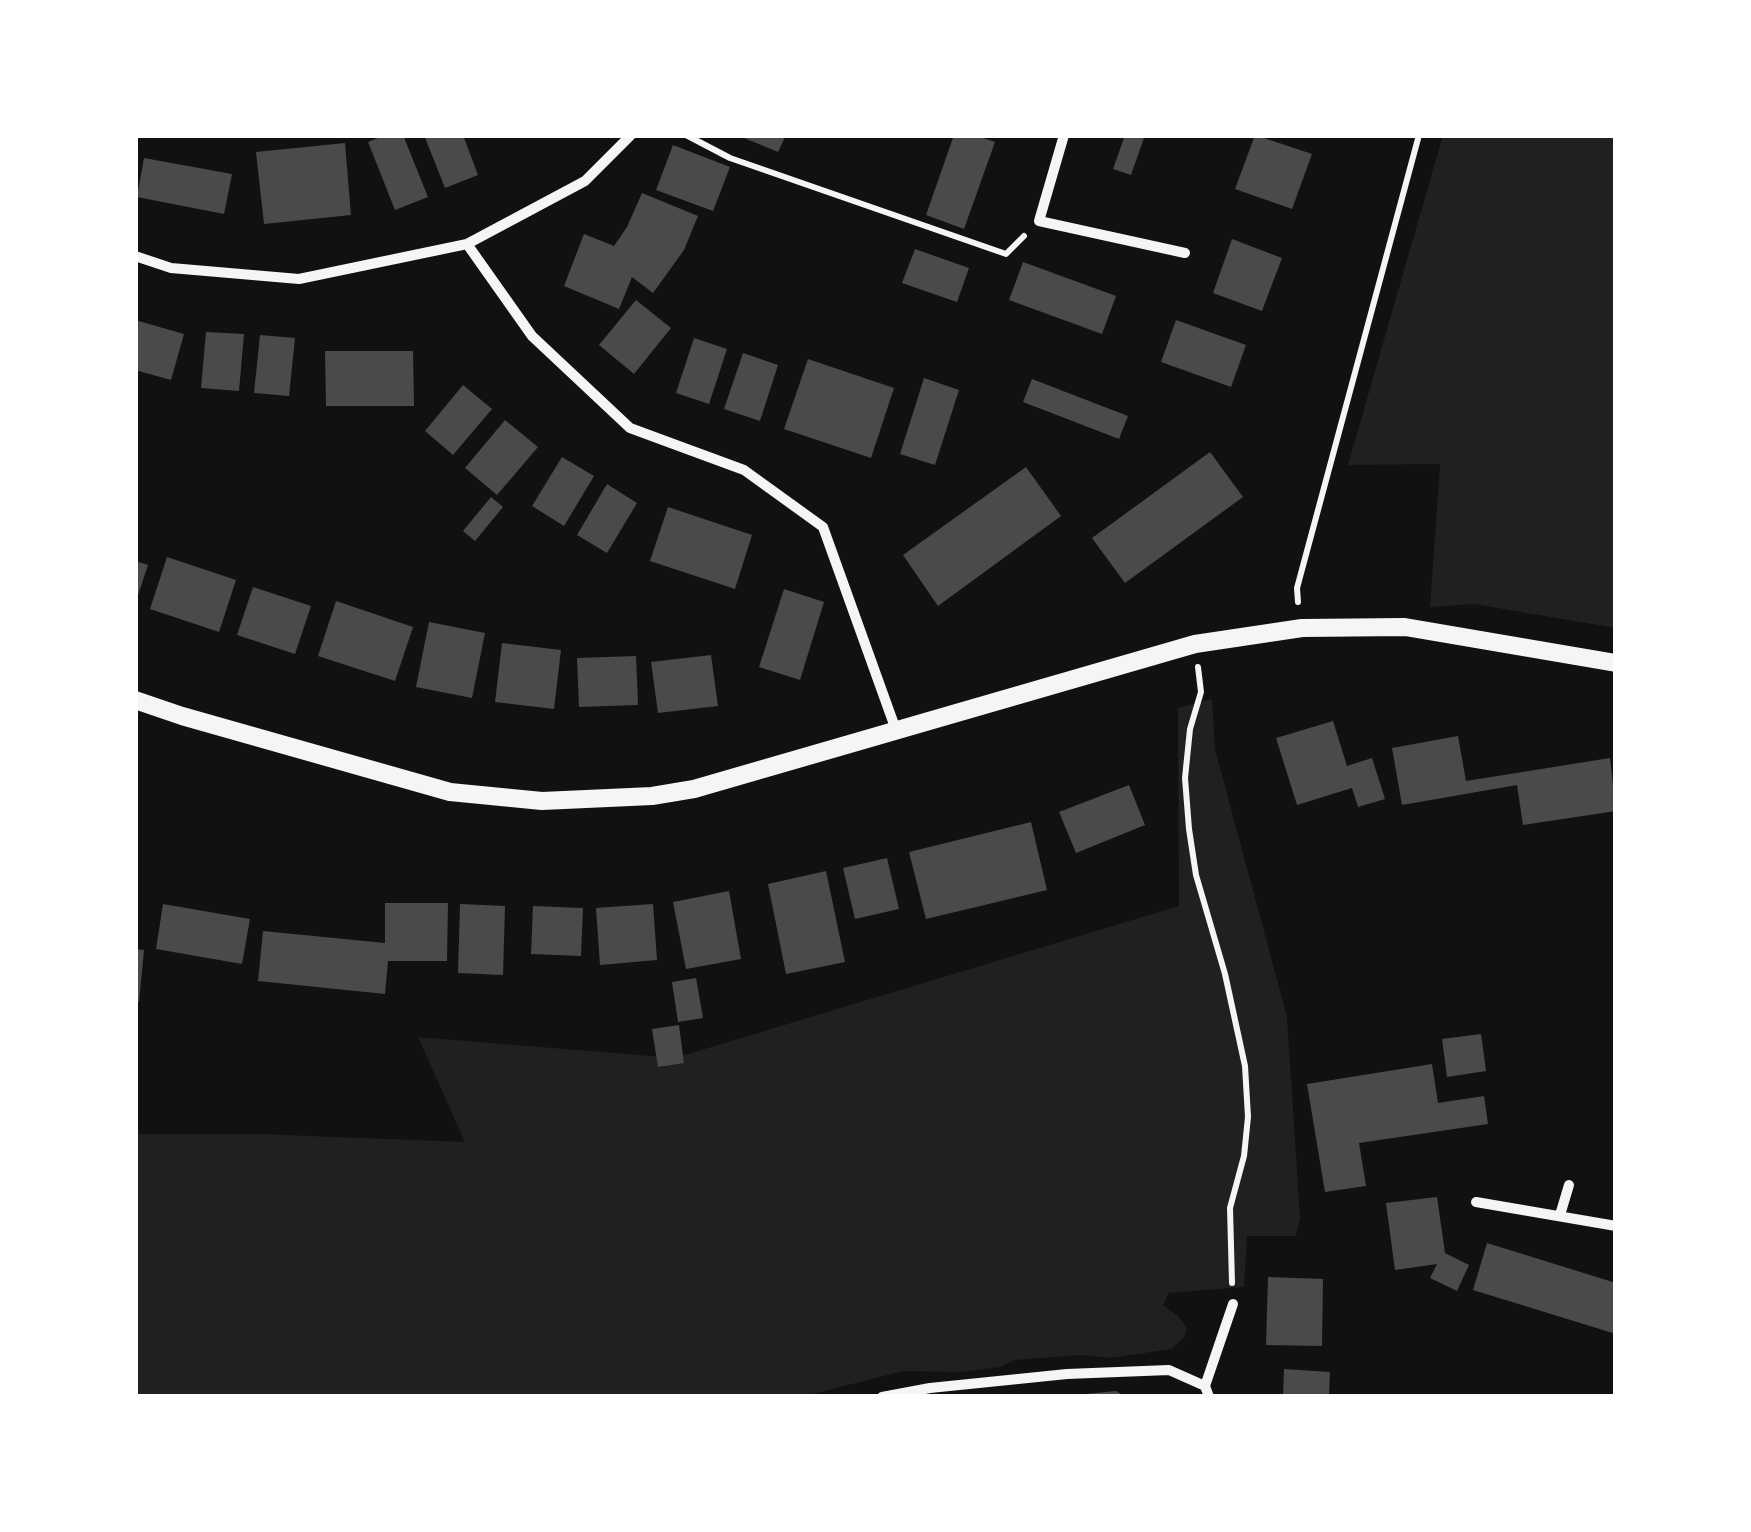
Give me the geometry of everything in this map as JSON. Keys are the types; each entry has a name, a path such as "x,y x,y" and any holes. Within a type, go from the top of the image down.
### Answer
{"street":[{"path":"135,256 171,268 299,279 467,244 585,182 631,135"},
{"path":"1064,135 1039,220 1185,253"},
{"path":"467,244 532,336 630,428 744,470 823,527 896,730"},
{"path":"135,700 450,792 542,801 652,796 694,789 1196,644 1302,628 1405,627 1616,663"},
{"path":"1560,1215 1569,1185"},
{"path":"1476,1202 1616,1226"},
{"path":"882,1397 930,1388 1068,1374 1169,1370 1207,1391 1233,1304"}],"path":[{"path":"686,135 730,158 1006,254 1039,220"},
{"path":"1302,628 1297,588 1419,135"},
{"path":"1196,644 1201,692 1190,728 1185,778 1188,829 1245,1066 1248,1117 1244,1156 1230,1208 1233,1304"}],"shaded area":[{"path":"1443,135 1616,135 1616,628 1474,604 1430,607 1440,464 1348,465"},
{"path":"1212,699 1215,749 1287,1017 1300,1218 1296,1236 1247,1236 1244,1287 1169,1293 1163,1305 1187,1328 1184,1338 1171,1349 1110,1358 1081,1355 1014,1360 1000,1367 961,1372 903,1371 801,1397 135,1397 135,1134 465,1142 418,1037 675,1058 1179,906 1178,708"}],"building":[{"path":"385,135 403,135 428,197 395,210 368,142"},
{"path":"424,135 463,135 478,175 445,188"},
{"path":"737,135 786,135 778,152"},
{"path":"954,135 975,135 995,142 964,229 926,215"},
{"path":"1125,135 1145,135 1131,175 1113,169"},
{"path":"1255,135 1312,154 1292,209 1235,189"},
{"path":"345,143 351,215 264,224 256,152"},
{"path":"673,145 730,167 713,211 656,190"},
{"path":"144,158 232,174 224,214 137,197"},
{"path":"642,193 698,216 684,250 653,293 632,277 619,309 564,286 584,234 614,246"},
{"path":"1232,239 1282,258 1262,311 1213,293"},
{"path":"915,249 969,268 957,302 902,283"},
{"path":"1023,262 1116,296 1102,334 1009,300"},
{"path":"636,300 671,328 634,374 599,345"},
{"path":"135,320 184,334 171,380 135,370"},
{"path":"1176,320 1246,345 1231,387 1161,362"},
{"path":"206,332 244,334 239,391 201,388"},
{"path":"260,335 295,338 289,396 254,393"},
{"path":"694,338 727,349 709,404 676,393"},
{"path":"325,351 413,351 414,406 326,406"},
{"path":"743,353 778,365 760,421 724,409"},
{"path":"808,359 894,388 871,458 784,429"},
{"path":"924,378 959,390 935,465 900,454"},
{"path":"1032,379 1128,416 1119,439 1023,402"},
{"path":"463,385 492,409 453,455 425,431"},
{"path":"505,420 538,447 497,495 465,468"},
{"path":"1210,452 1243,497 1125,583 1092,538"},
{"path":"562,457 594,476 564,526 532,506"},
{"path":"1026,467 1061,516 938,606 903,555"},
{"path":"607,484 637,503 607,553 577,535"},
{"path":"491,497 503,507 475,541 463,531"},
{"path":"668,507 752,535 735,589 650,561"},
{"path":"167,557 236,580 219,632 150,609"},
{"path":"135,561 148,565 136,601 135,601"},
{"path":"253,587 311,606 295,654 237,635"},
{"path":"784,589 824,602 800,680 759,667"},
{"path":"336,601 413,627 395,681 318,656"},
{"path":"429,622 485,633 472,698 416,687"},
{"path":"502,643 561,650 554,709 495,702"},
{"path":"711,655 718,706 658,713 651,662"},
{"path":"636,656 638,705 579,707 577,658"},
{"path":"1333,721 1347,766 1372,758 1385,799 1358,807 1352,788 1297,805 1276,738"},
{"path":"1458,736 1466,781 1610,758 1616,811 1523,825 1517,785 1402,805 1392,748"},
{"path":"1129,785 1145,825 1076,853 1059,812"},
{"path":"1031,822 1047,890 926,919 909,852"},
{"path":"887,858 899,909 855,919 843,868"},
{"path":"826,871 845,962 786,974 768,884"},
{"path":"729,891 741,959 686,969 673,902"},
{"path":"385,903 448,903 447,961 388,961 385,994 258,981 263,931 385,943"},
{"path":"163,904 250,919 242,964 156,949"},
{"path":"460,904 505,906 503,975 458,973"},
{"path":"653,904 657,960 600,965 596,908"},
{"path":"533,906 583,908 581,956 531,954"},
{"path":"135,949 144,950 139,1002 135,1002"},
{"path":"696,978 703,1018 678,1022 672,982"},
{"path":"679,1025 684,1063 658,1067 652,1029"},
{"path":"1481,1034 1486,1071 1447,1077 1442,1039"},
{"path":"1432,1064 1438,1103 1484,1096 1488,1124 1359,1143 1366,1186 1325,1192 1307,1084"},
{"path":"1437,1197 1445,1253 1469,1265 1457,1291 1430,1278 1437,1264 1395,1270 1386,1203"},
{"path":"1487,1243 1616,1283 1616,1334 1473,1290"},
{"path":"1268,1277 1323,1279 1322,1346 1266,1345"},
{"path":"1284,1369 1330,1372 1329,1397 1283,1397"},
{"path":"1116,1391 1126,1397 1085,1394"}]}
